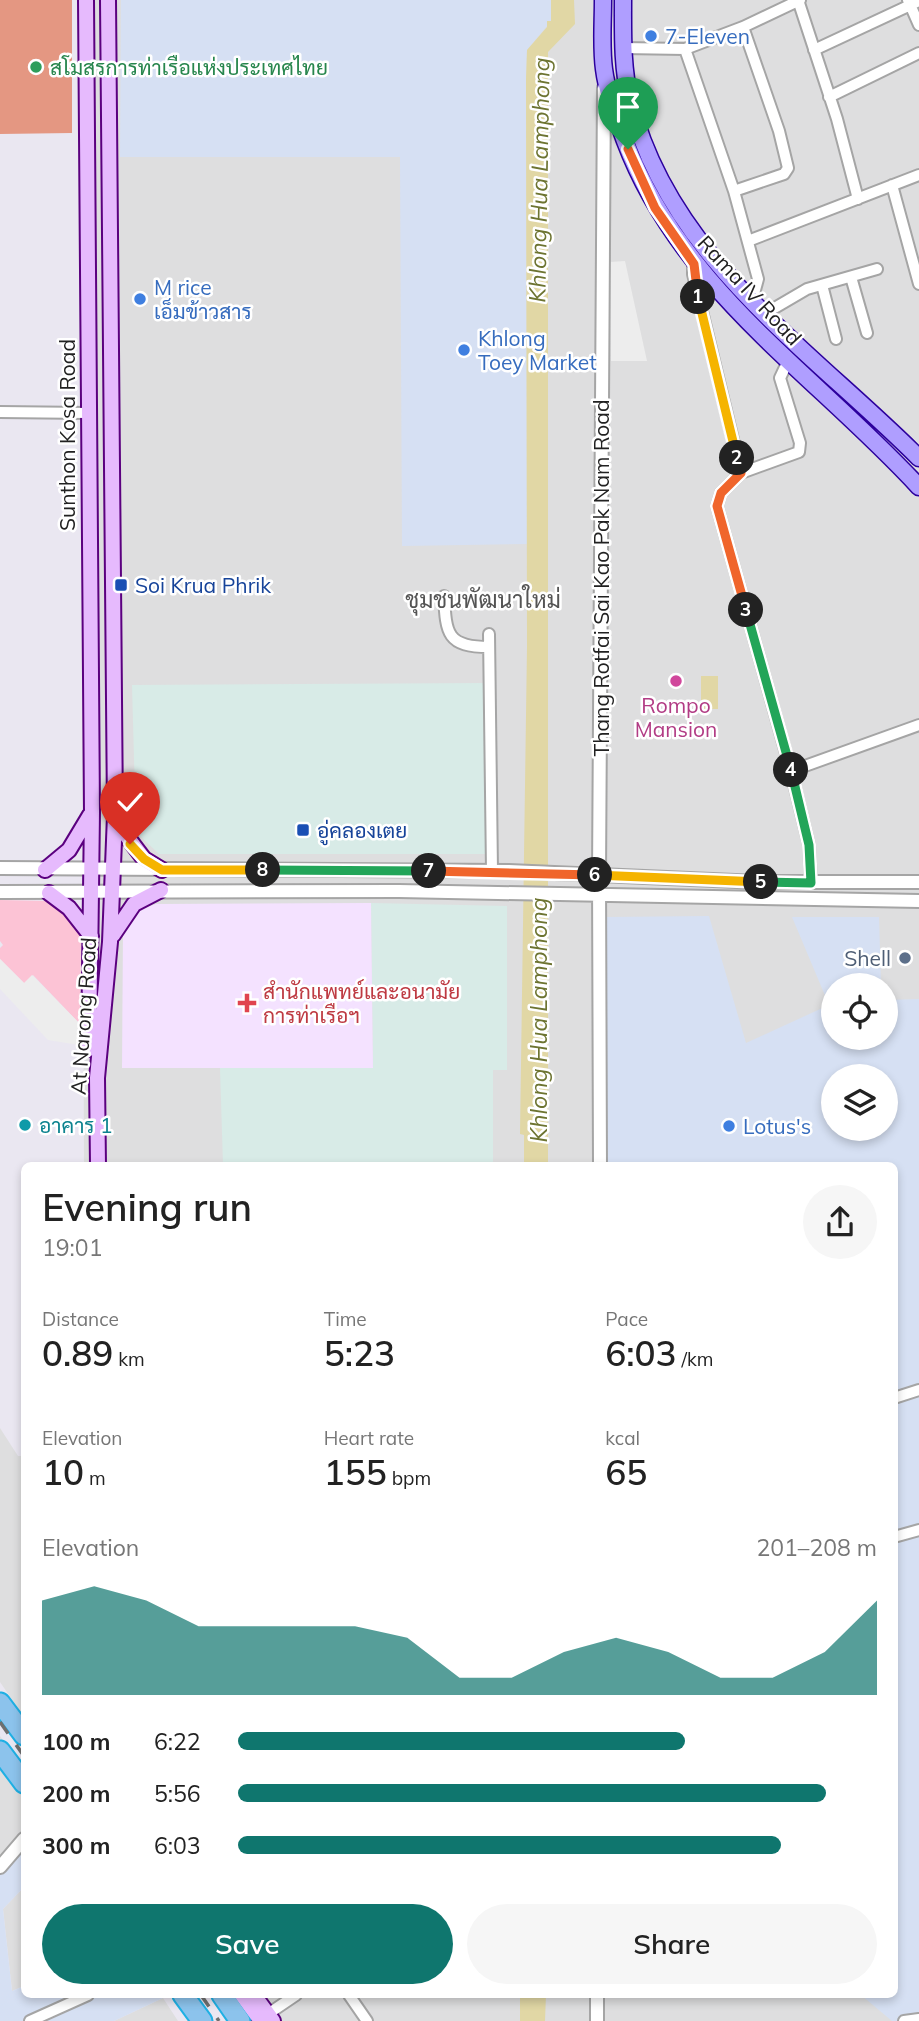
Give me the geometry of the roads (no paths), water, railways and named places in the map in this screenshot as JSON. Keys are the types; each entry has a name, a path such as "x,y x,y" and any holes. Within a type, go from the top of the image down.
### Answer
{"highway":[{"path":"0,1703 21,1731"},
{"path":"0,1751 21,1779"},
{"path":"184,1998 193,2021"},
{"path":"185,1998 202,2021"},
{"path":"227,1998 261,2020"}],"main road":[{"name":"Sunthon Kosa Road","path":"86,0 91,870"},
{"path":"106,0 115,870"},
{"name":"Rama IV Road","path":"603,0 604,70 620,126 641,179 662,218 694,264 749,325 919,487"},
{"name":"Rama IV Road","path":"623,0 623,48 630,100 670,200 699,243 752,301 916,451"},
{"path":"45,870 69,850 92,812"},
{"path":"115,821 144,859 162,870"},
{"name":"At Narong Road","path":"89,1162 91,870"},
{"name":"At Narong Road","path":"98,1162 97,1078 115,870"},
{"path":"110,942 128,909 144,897 161,890"},
{"path":"49,893 69,908 92,937"},
{"path":"244,1998 261,2020"},
{"path":"255,1998 261,2020"}],"street":[{"path":"623,48 685,49 743,27 799,1 858,199"},
{"path":"814,50 912,2 919,25"},
{"path":"734,191 784,174 788,168 779,131 743,27"},
{"path":"685,49 734,191 748,241 758,279 752,301"},
{"path":"829,97 919,53"},
{"name":"Thang Rotfai Sai Kao Pak Nam Road","path":"598,895 604,70"},
{"path":"748,241 919,175"},
{"path":"892,185 919,284"},
{"path":"694,264 693,274 741,473"},
{"path":"766,313 807,289 877,270"},
{"path":"851,277 867,333"},
{"path":"822,285 836,339"},
{"path":"788,361 780,378 800,443 799,452 741,473 721,493 717,506 791,771 809,845 811,883"},
{"path":"0,412 88,413"},
{"path":"444,596 445,625 453,639 468,647 489,648"},
{"path":"489,634 492,871"},
{"path":"791,771 919,725"},
{"path":"0,868 509,871 758,882 919,882"},
{"path":"364,871 364,890"},
{"path":"758,882 758,899"},
{"path":"0,892 364,890 919,901"},
{"path":"598,895 600,1162"},
{"path":"898,1397 919,1390"},
{"path":"898,1536 919,1530"},
{"path":"0,1867 21,1842"},
{"path":"30,2021 81,1998"},
{"path":"261,2020 292,1998"},
{"path":"351,1998 367,2021"},
{"path":"597,1998 597,2021"},
{"path":"904,2021 919,2019"}],"water":[{"name":"Khlong Hua Lamphong","path":"551,0 574,0 575,24 548,52 548,1162 524,1162 524,1135 520,1134 527,646 526,79 527,50 547,27 547,21 551,21"},
{"path":"701,676 718,676 718,709 701,709"},
{"path":"520,1998 546,1998 545,2021 520,2021"}],"railway":[{"path":"0,1722 21,1752"},
{"path":"203,1998 219,2021"}],"place":[{"name":"7-Eleven","path":"651,36"},
{"name":"สโมสรการท่าเรือแห่งประเทศไทย","path":"36,67"},
{"name":"M rice เอ็มข้าวสาร","path":"140,299"},
{"name":"Khlong Toey Market","path":"464,350"},
{"name":"Soi Krua Phrik","path":"121,585"},
{"name":"Rompo Mansion","path":"676,681"},
{"name":"อู่คลองเตย","path":"303,830"},
{"name":"Shell","path":"905,958"},
{"name":"สำนักแพทย์และอนามัย การท่าเรือฯ","path":"247,1003"},
{"name":"อาคาร 1","path":"25,1125"},
{"name":"Lotus's","path":"729,1126"}],"district":[{"name":"ชุมชนพัฒนาใหม่","path":"483,599"}]}
